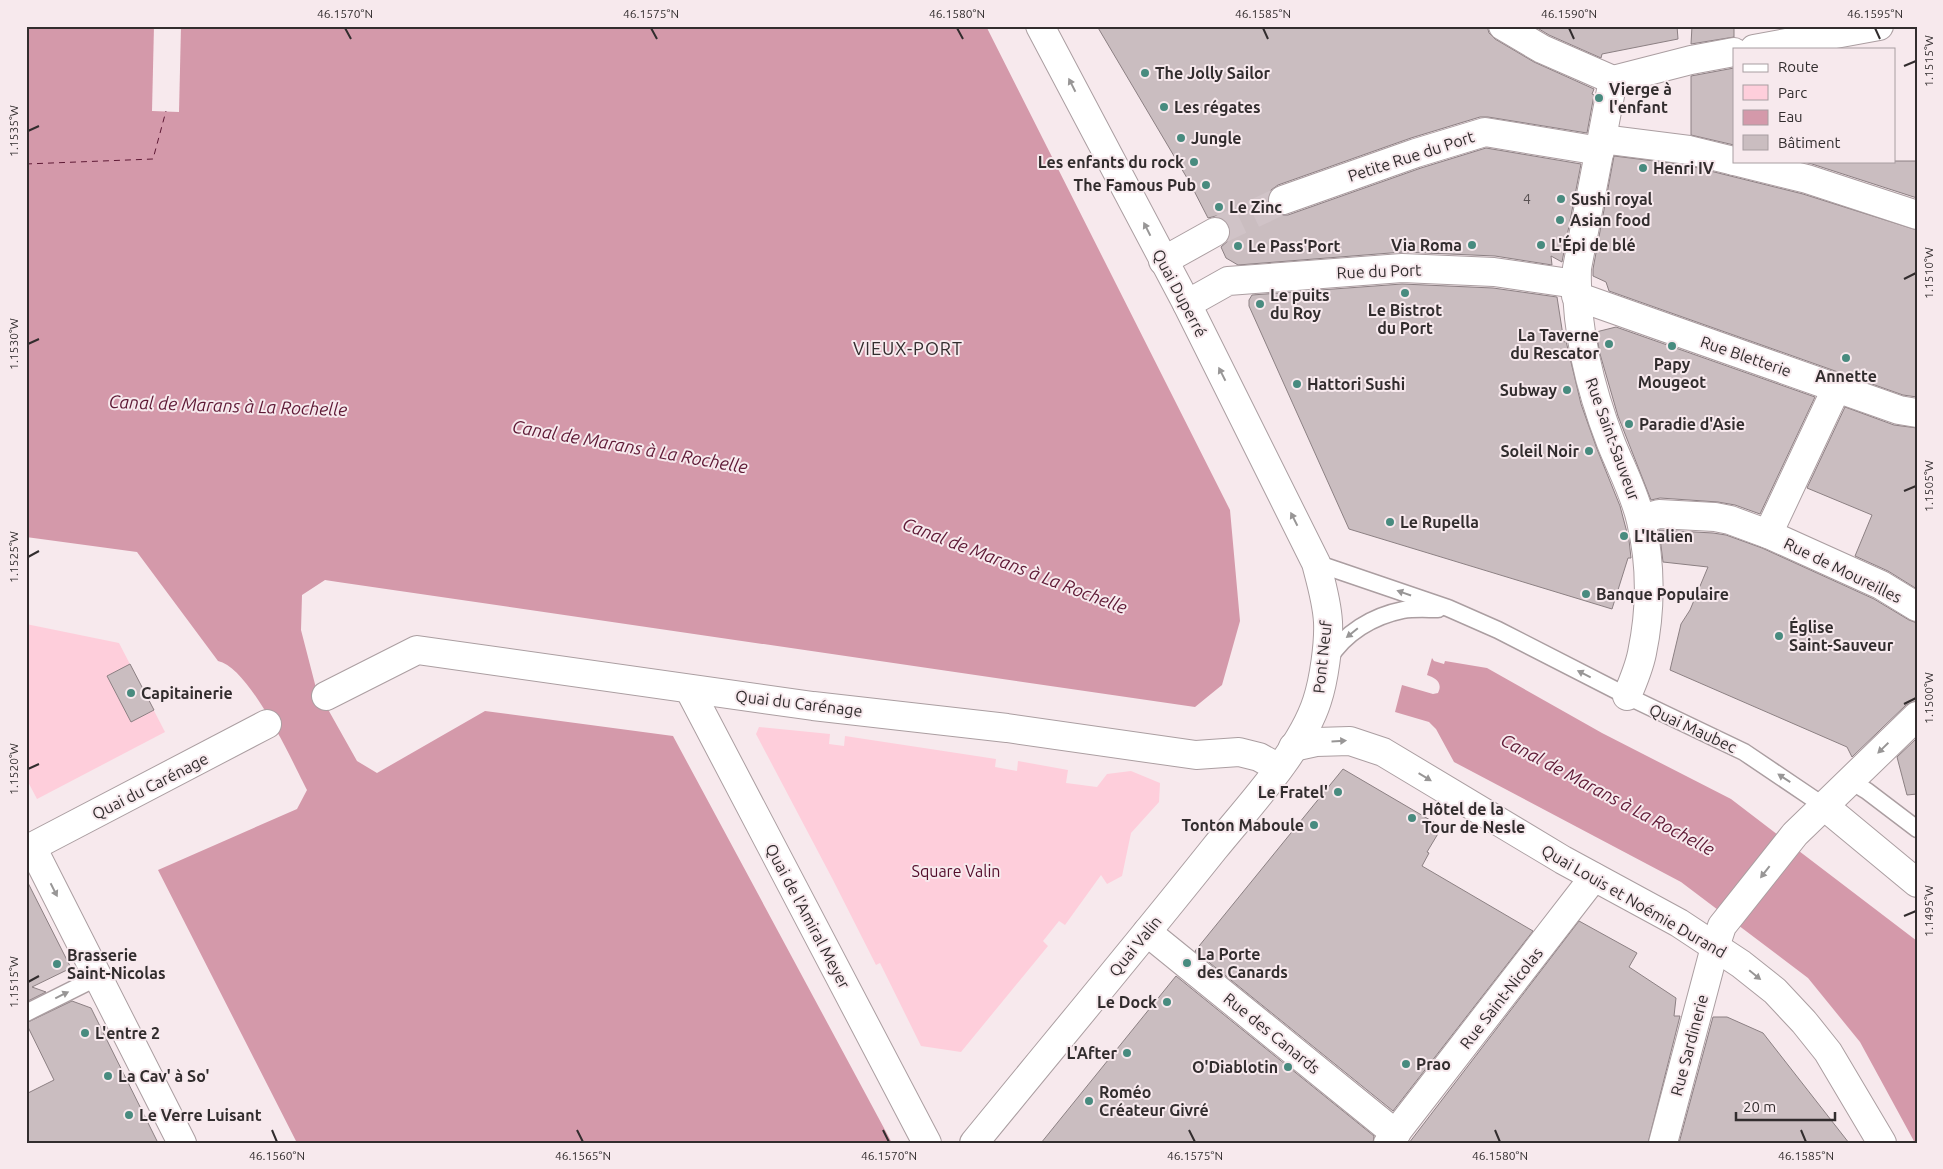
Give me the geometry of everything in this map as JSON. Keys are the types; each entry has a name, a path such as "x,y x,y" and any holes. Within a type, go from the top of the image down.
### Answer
{"street":[{"name":"Quai Duperré","path":"1040,26 1187,304 1316,563"},
{"path":"1503,26 1542,49 1613,80 1691,60 1733,52"},
{"path":"1759,48 1879,26"},
{"name":"Rue Saint-Sauveur","path":"1613,80 1577,268 1576,290 1580,335 1592,388 1641,519 1647,552 1649,591 1642,654 1627,696"},
{"name":"Petite Rue du Port","path":"1284,200 1416,153 1485,132 1601,145 1689,150 1733,161"},
{"name":"Petite Rue du Port","path":"1738,162 1807,179 1917,215"},
{"path":"1163,261 1215,232"},
{"name":"Rue du Port","path":"1187,304 1228,281 1402,268 1494,272 1576,290"},
{"name":"Rue Bletterie","path":"1576,290 1899,410 1917,413"},
{"name":"Rue de Moureilles","path":"1768,534 1837,387"},
{"name":"Rue de Moureilles","path":"1641,519 1659,514 1715,517 1768,534 1881,586 1917,607"},
{"name":"Pont Neuf","path":"1286,758 1312,714 1318,700 1324,667 1328,623 1324,592 1316,563"},
{"name":"Quai du Carénage","path":"326,696 417,650 813,706 1007,728 1196,755 1239,752 1258,757 1286,758"},
{"name":"Quai de l'Amiral Meyer","path":"689,688 927,1143"},
{"path":"1719,937 1795,834 1917,716"},
{"name":"Quai du Carénage","path":"28,844 268,724"},
{"name":"Quai Louis et Noémie Durand","path":"1286,758 1316,742 1350,741 1383,752 1594,877 1679,923 1719,937 1741,964 1775,991 1804,1022 1828,1052 1882,1143"},
{"name":"Quai Valin","path":"974,1143 1148,932 1286,758"},
{"name":"Quai Maubec","path":"1824,806 1917,883"},
{"path":"28,844 98,976 182,1143"},
{"name":"Rue Saint-Nicolas","path":"1392,1138 1594,877"},
{"name":"Rue des Canards","path":"1148,932 1392,1138"},
{"name":"Rue Sardinerie","path":"1663,1143 1719,937"}],"lane":[{"name":"Quai Maubec","path":"1316,563 1448,608 1498,630 1627,696 1744,752 1824,806"},
{"name":"Quai Maubec","path":"1324,667 1333,652 1351,633 1374,619 1404,610 1448,608"},
{"path":"1849,780 1867,790 1917,829"},
{"path":"26,1013 98,976"}],"green space":[{"path":"26,624 119,643 165,732 37,799 26,778"},
{"name":"Square Valin","path":"759,727 830,734 829,744 844,746 845,736 996,759 995,767 1017,771 1018,761 1068,770 1066,783 1097,787 1107,774 1131,771 1160,783 1159,802 1131,833 1122,876 1107,884 1101,875 1065,925 1059,921 1043,941 1048,946 961,1052 921,1046 880,963 876,965 756,734"}],"water":[{"name":"Canal de Marans à La Rochelle","path":"26,26 986,26 1230,510 1240,621 1222,685 1195,707 325,580 302,595 301,630 316,688 357,761 377,773 485,711 673,736 892,1143 297,1143 158,870 297,809 307,790 280,737 256,697 230,667 218,661 137,552 26,537"},
{"name":"Canal de Marans à La Rochelle","path":"1432,658 1434,661 1444,664 1445,661 1487,668 1602,733 1731,799 1917,941 1917,1143 1915,1143 1860,1042 1808,978 1681,882 1454,762 1436,729 1429,722 1395,712 1402,685 1433,694 1438,693 1440,686 1438,681 1427,675"}],"pier":[{"path":"154,26 181,26 179,112 152,111"}],"building":[{"path":"1097,26 1487,26 1489,33 1495,39 1534,62 1594,89 1587,133 1480,117 1411,138 1278,185 1271,190 1268,197 1268,205 1273,212 1288,215 1421,168 1486,148 1581,164 1562,262 1551,256 1552,265 1495,256 1403,252 1238,265 1226,258 1221,247 1229,240 1231,232 1228,224 1223,218 1216,216 1208,218 1190,183"},
{"path":"1534,26 1677,26 1678,39 1602,54 1601,58 1549,35"},
{"path":"1692,26 1734,26 1734,37 1691,44"},
{"path":"1733,68 1733,145 1691,135 1691,76"},
{"path":"1614,156 1686,165 1803,194 1917,230 1917,397 1903,395 1609,291 1606,282 1593,276 1593,269"},
{"path":"1917,161 1917,198 1804,162"},
{"path":"1402,284 1493,288 1557,297 1564,342 1566,341 1581,404 1620,506 1629,540 1631,558 1628,558 1612,609 1349,529 1249,306 1249,300 1252,295"},
{"path":"1616,327 1815,397 1760,514 1735,505 1718,502 1660,498 1651,500 1618,416 1600,354 1596,332"},
{"path":"1845,407 1894,425 1917,428 1917,589 1888,571 1855,556 1872,515 1807,488"},
{"name":"Église Saint-Sauveur","path":"1659,530 1726,535 1762,548 1874,599 1917,623 1917,701 1906,705 1852,757 1847,747 1670,670 1681,624 1690,610 1708,567 1663,562"},
{"name":"Capitainerie","path":"130,664 154,710 131,722 107,676"},
{"path":"1917,738 1917,794 1907,795 1897,757"},
{"path":"1343,769 1442,827 1427,852 1429,853 1422,866 1533,931 1393,1111 1195,951"},
{"path":"26,879 71,968 32,987 46,992 26,1002"},
{"path":"1579,921 1637,953 1629,967 1676,998 1674,1016 1680,1016 1648,1143 1409,1143"},
{"path":"1176,976 1374,1136 1373,1143 1041,1143"},
{"path":"72,1001 91,1008 158,1143 26,1143 26,1094 54,1080 26,1023"},
{"path":"1713,1017 1727,1017 1763,1033 1849,1143 1679,1143"}],"ferry route":[{"path":"26,164 153,159 166,111"}],"tunnel":[{"path":"1215,232 1283,200"}],"place":[{"name":"The Jolly Sailor","path":"1145,73"},
{"name":"Vierge à l'enfant","path":"1599,98"},
{"name":"Les régates","path":"1164,107"},
{"name":"Jungle","path":"1181,138"},
{"name":"Les enfants du rock","path":"1194,162"},
{"name":"Henri IV","path":"1643,168"},
{"name":"The Famous Pub","path":"1206,185"},
{"name":"Sushi royal","path":"1561,199"},
{"name":"Le Zinc","path":"1219,207"},
{"name":"Asian food","path":"1560,220"},
{"name":"Via Roma","path":"1472,245"},
{"name":"L'Épi de blé","path":"1541,245"},
{"name":"Le Pass'Port","path":"1238,246"},
{"name":"Le Bistrot du Port","path":"1405,293"},
{"name":"Le puits du Roy","path":"1260,304"},
{"name":"La Taverne du Rescator","path":"1609,344"},
{"name":"Papy Mougeot","path":"1672,346"},
{"name":"Annette","path":"1846,358"},
{"name":"Hattori Sushi","path":"1297,384"},
{"name":"Subway","path":"1567,390"},
{"name":"Paradie d'Asie","path":"1629,424"},
{"name":"Soleil Noir","path":"1589,451"},
{"name":"Le Rupella","path":"1390,522"},
{"name":"L'Italien","path":"1624,536"},
{"name":"Banque Populaire","path":"1586,594"},
{"name":"Église Saint-Sauveur","path":"1779,636"},
{"name":"Capitainerie","path":"131,693"},
{"name":"Le Fratel'","path":"1338,792"},
{"name":"Hôtel de la Tour de Nesle","path":"1412,818"},
{"name":"Tonton Maboule","path":"1314,825"},
{"name":"La Porte des Canards","path":"1187,963"},
{"name":"Brasserie Saint-Nicolas","path":"57,964"},
{"name":"Le Dock","path":"1167,1002"},
{"name":"L'entre 2","path":"85,1033"},
{"name":"L'After","path":"1127,1053"},
{"name":"Prao","path":"1406,1064"},
{"name":"O'Diablotin","path":"1288,1067"},
{"name":"La Cav' à So'","path":"108,1076"},
{"name":"Roméo Créateur Givré","path":"1089,1101"},
{"name":"Le Verre Luisant","path":"129,1115"}],"district":[{"name":"VIEUX-PORT","path":"908,348"}]}
